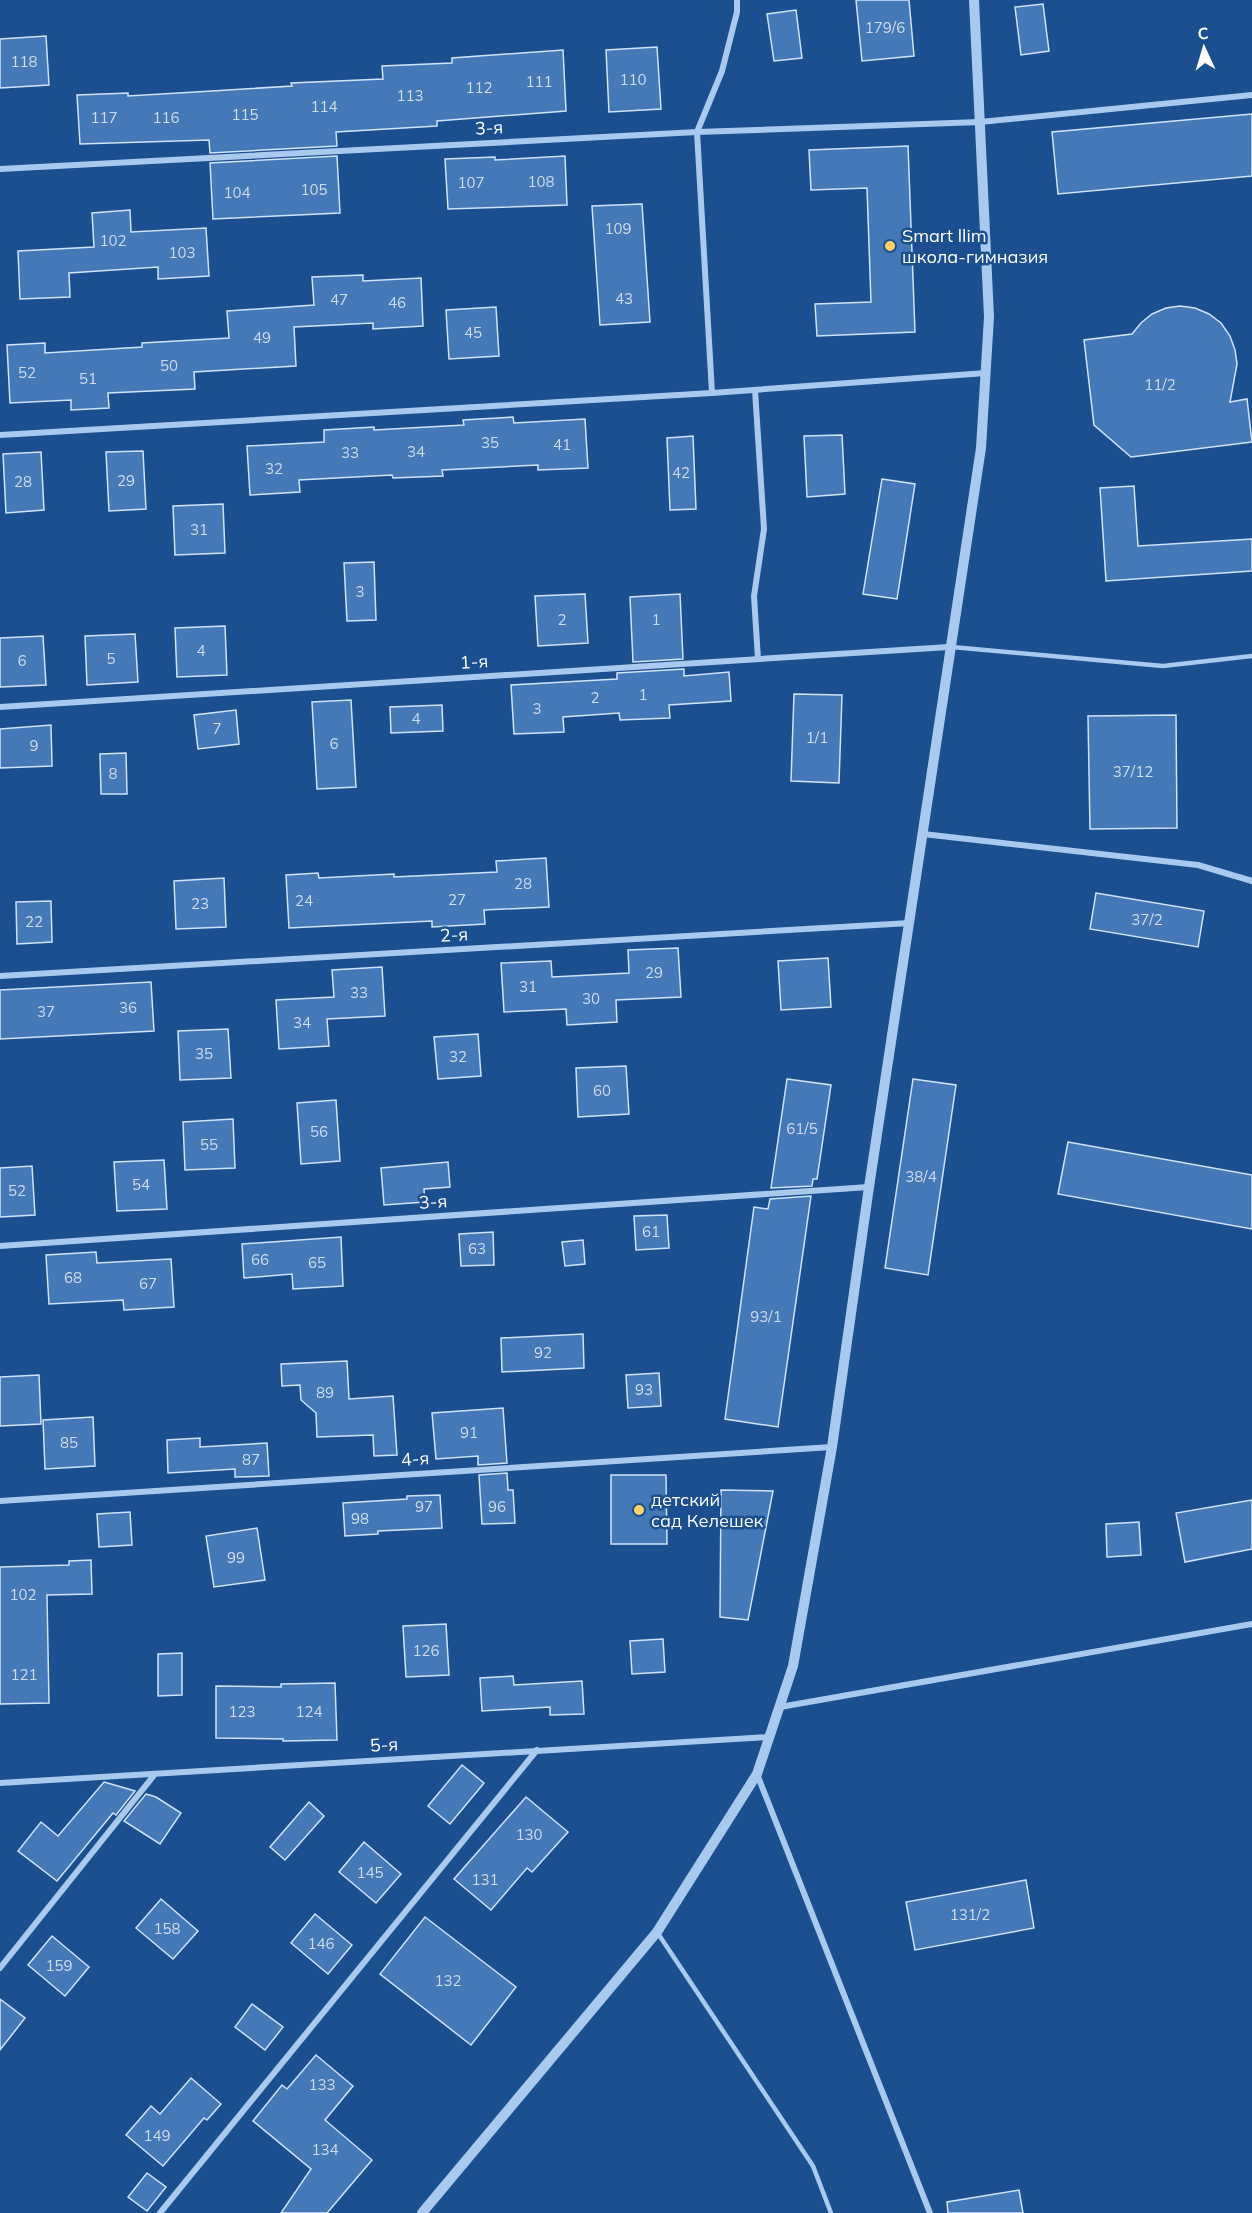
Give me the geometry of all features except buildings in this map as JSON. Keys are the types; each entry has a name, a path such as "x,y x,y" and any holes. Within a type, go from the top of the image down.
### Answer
{"street":[{"path":"712,393 697,132 722,71 737,12 737,0"},
{"path":"423,2213 657,1932 758,1774 793,1666 832,1447 981,448 989,317 974,0"},
{"name":"3-я","path":"0,169 697,132 980,122 1252,95"},
{"path":"0,435 712,393 986,373"},
{"path":"755,390 764,529 754,596 758,659"},
{"name":"1-я","path":"0,707 950,646"},
{"path":"923,834 1198,865 1252,880"},
{"name":"2-я","path":"0,976 910,923"},
{"name":"3-я","path":"0,1246 869,1187"},
{"name":"4-я","path":"0,1501 832,1447"},
{"path":"780,1707 1252,1624"},
{"name":"5-я","path":"0,1783 770,1737"},
{"path":"160,2213 537,1750"},
{"path":"0,1968 155,1774"},
{"path":"758,1774 930,2213"}],"lane":[{"path":"950,646 1163,666 1252,656"},
{"path":"657,1932 813,2166 831,2213"}],"place":[{"name":"Smart llim школа-гимназия","path":"890,246"},
{"name":"детский сад Келешек","path":"639,1510"}]}
